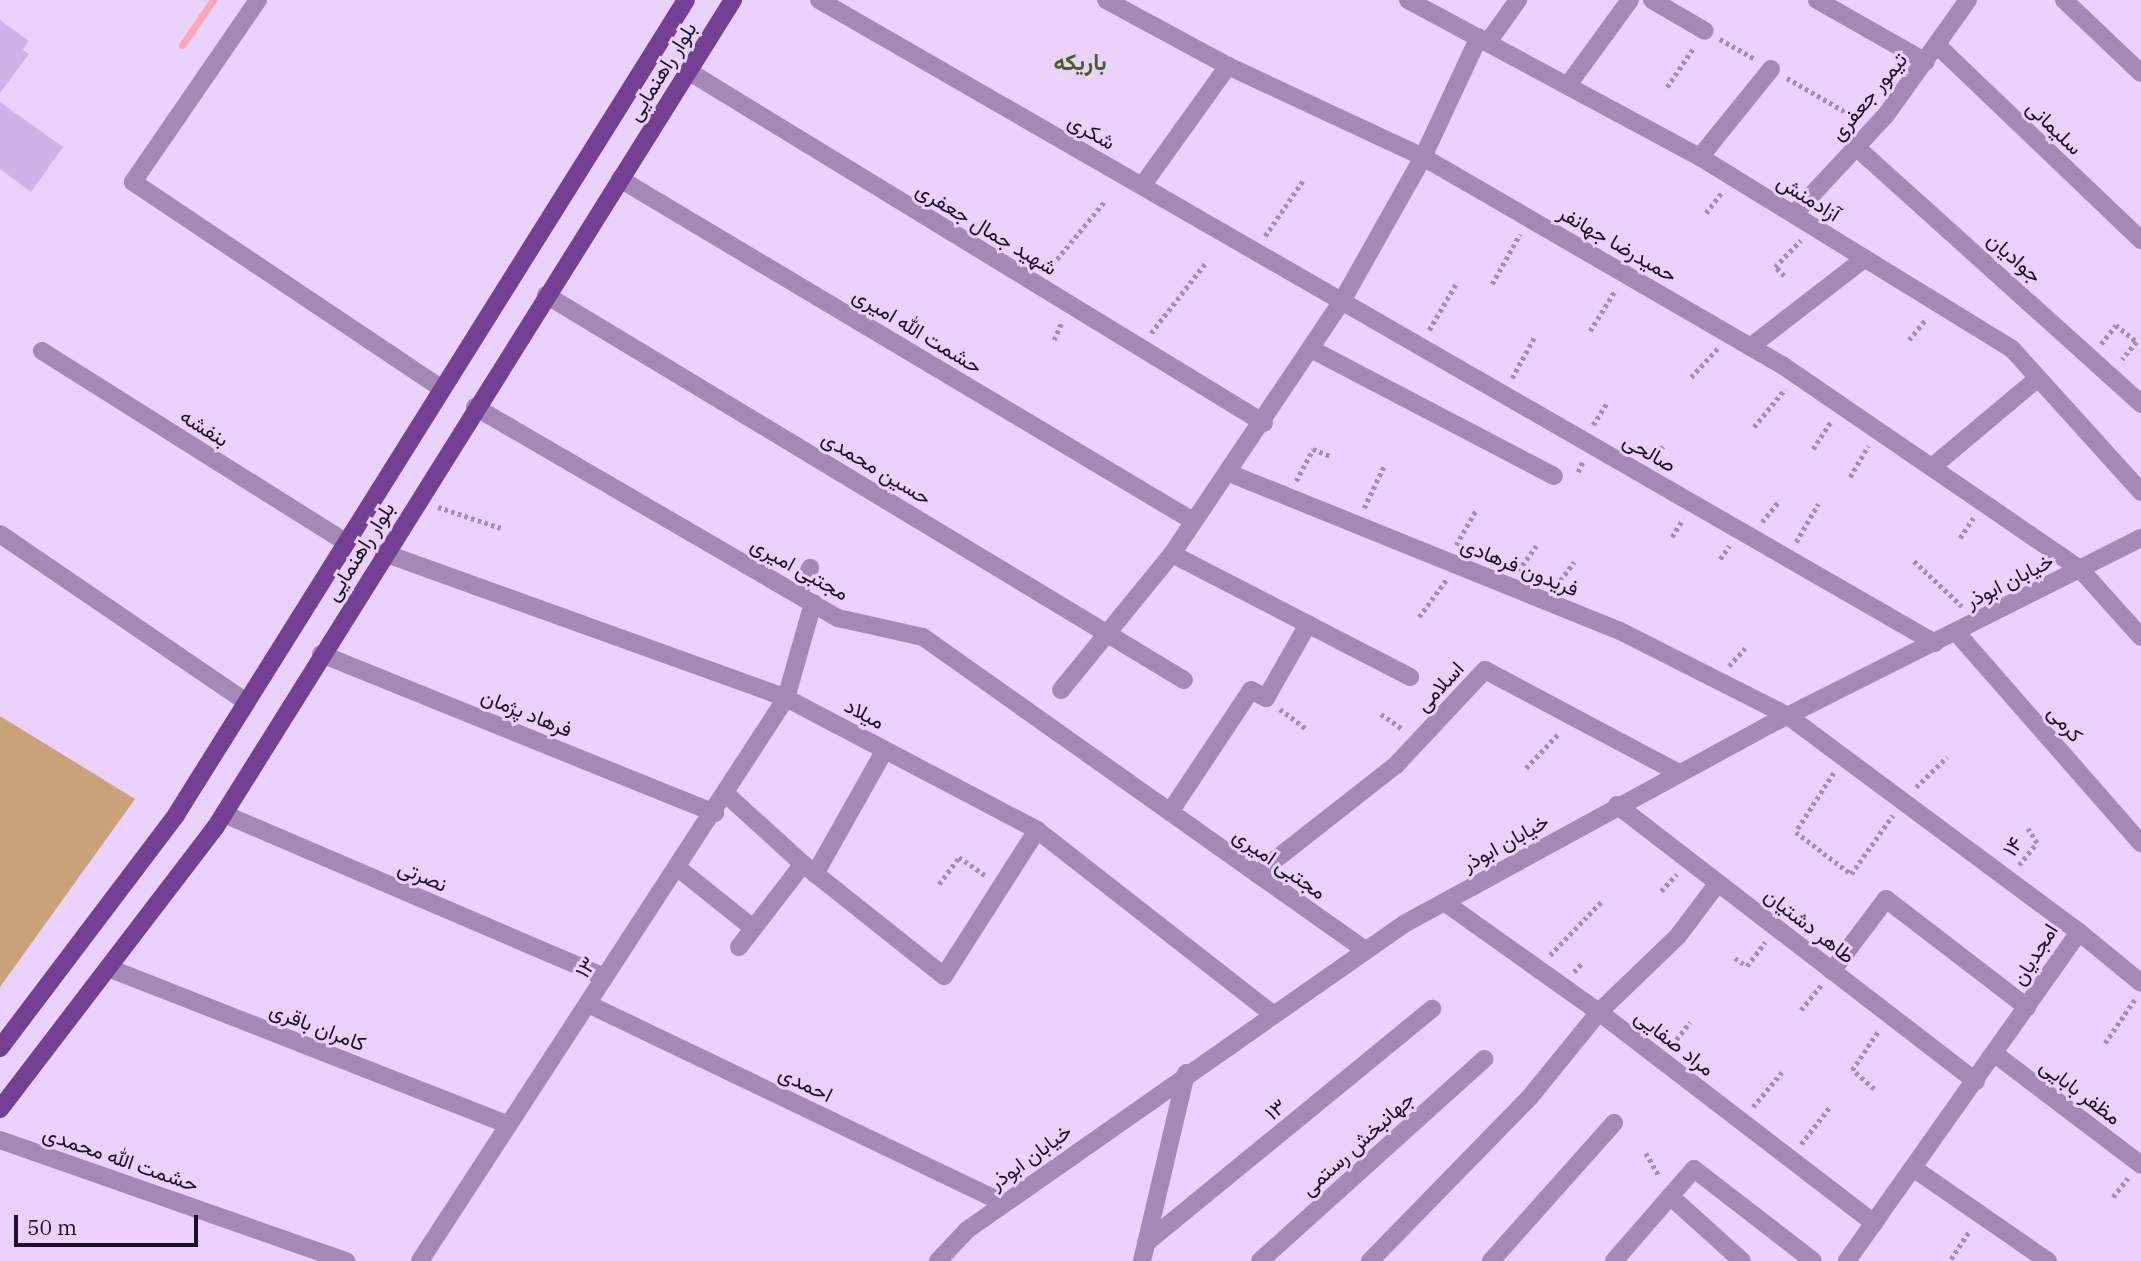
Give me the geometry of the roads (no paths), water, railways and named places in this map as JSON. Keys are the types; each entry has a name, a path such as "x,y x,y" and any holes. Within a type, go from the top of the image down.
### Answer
{"main road":[{"name":"بلوار راهنمایی","path":"0,1048 176,815 244,701 686,0"},
{"name":"بلوار راهنمایی","path":"0,1109 111,969 224,814 475,407 733,0"}],"street":[{"path":"258,0 134,182 441,388"},
{"name":"شکری","path":"819,0 1342,302"},
{"name":"حمیدرضا جهانفر","path":"1106,0 1228,66 1423,157 1750,346 2081,570 2141,637"},
{"name":"آزادمنش","path":"1408,0 1700,157 2012,349 2141,492"},
{"path":"1061,690 1172,554 1264,423 1342,302 1423,157 1484,39 1518,0"},
{"path":"1568,85 1630,0"},
{"path":"1652,0 1705,31"},
{"path":"1817,0 1926,62"},
{"name":"تیمور جعفری","path":"1794,214 1856,147 1926,62 1968,0"},
{"path":"2064,0 2141,73"},
{"name":"سلیمانی","path":"1938,46 2141,240"},
{"path":"1142,186 1228,66"},
{"path":"1700,157 1771,69"},
{"name":"شهید جمال جعفری","path":"688,71 1264,423"},
{"name":"جوادیان","path":"1856,147 2092,355 2141,404"},
{"name":"حشمت الله امیری","path":"620,178 1193,521"},
{"path":"1750,346 1865,258"},
{"name":"حسین محمدی","path":"546,295 1184,680"},
{"name":"صالحی","path":"1342,302 1935,643"},
{"path":"1311,349 1554,476"},
{"name":"بنفشه","path":"41,351 345,541"},
{"path":"1932,467 2038,378"},
{"name":"مجتبی امیری","path":"475,407 838,618 923,637 1365,950"},
{"name":"فریدون فرهادی","path":"1229,473 1620,631 1788,716"},
{"path":"0,534 244,701"},
{"name":"خیابان ابوذر","path":"938,1261 967,1230 1186,1073 1365,950 1444,902 1616,805 2141,538"},
{"name":"میلاد","path":"384,554 786,698 1037,830 1271,1013"},
{"path":"1172,554 1410,677"},
{"name":"۱۳","path":"420,1261 715,813 786,698 810,568"},
{"path":"1170,812 1251,690 1266,698 1308,624"},
{"name":"کرمی","path":"1956,632 2141,843"},
{"name":"فرهاد پژمان","path":"321,654 715,813"},
{"name":"اسلامی","path":"1257,874 1396,765 1485,670 1679,773"},
{"name":"امجدیان","path":"1788,716 2079,932 1847,1261"},
{"path":"739,947 809,869 885,750"},
{"path":"726,794 809,869 944,976 1037,830"},
{"name":"طاهر دشتیان","path":"1616,805 1976,1081"},
{"name":"نصرتی","path":"224,814 605,978"},
{"path":"678,868 754,928"},
{"path":"1370,1261 1530,1097 1599,1012 1678,936 1717,883"},
{"path":"1832,971 1886,899 2027,1007"},
{"name":"مراد صفایی","path":"1444,902 1599,1012 1874,1223"},
{"path":"2079,932 2141,983"},
{"name":"کامران باقری","path":"111,969 509,1125"},
{"name":"احمدی","path":"587,1004 1004,1203"},
{"name":"۱۳","path":"1146,1255 1432,1009"},
{"name":"مظفر بابایی","path":"1995,1054 2141,1165"},
{"name":"جهانبخش رستمی","path":"1260,1261 1484,1059"},
{"path":"1146,1255 1186,1073"},
{"path":"1491,1261 1614,1123"},
{"name":"حشمت الله محمدی","path":"0,1140 346,1261"},
{"path":"1913,1168 2048,1261"},
{"path":"1614,1261 1694,1169 1813,1261"},
{"path":"1670,1196 1738,1260"}],"waterway":[{"path":"182,45 213,0"}],"district":[{"name":"باریکه","path":"1080,61"}]}
